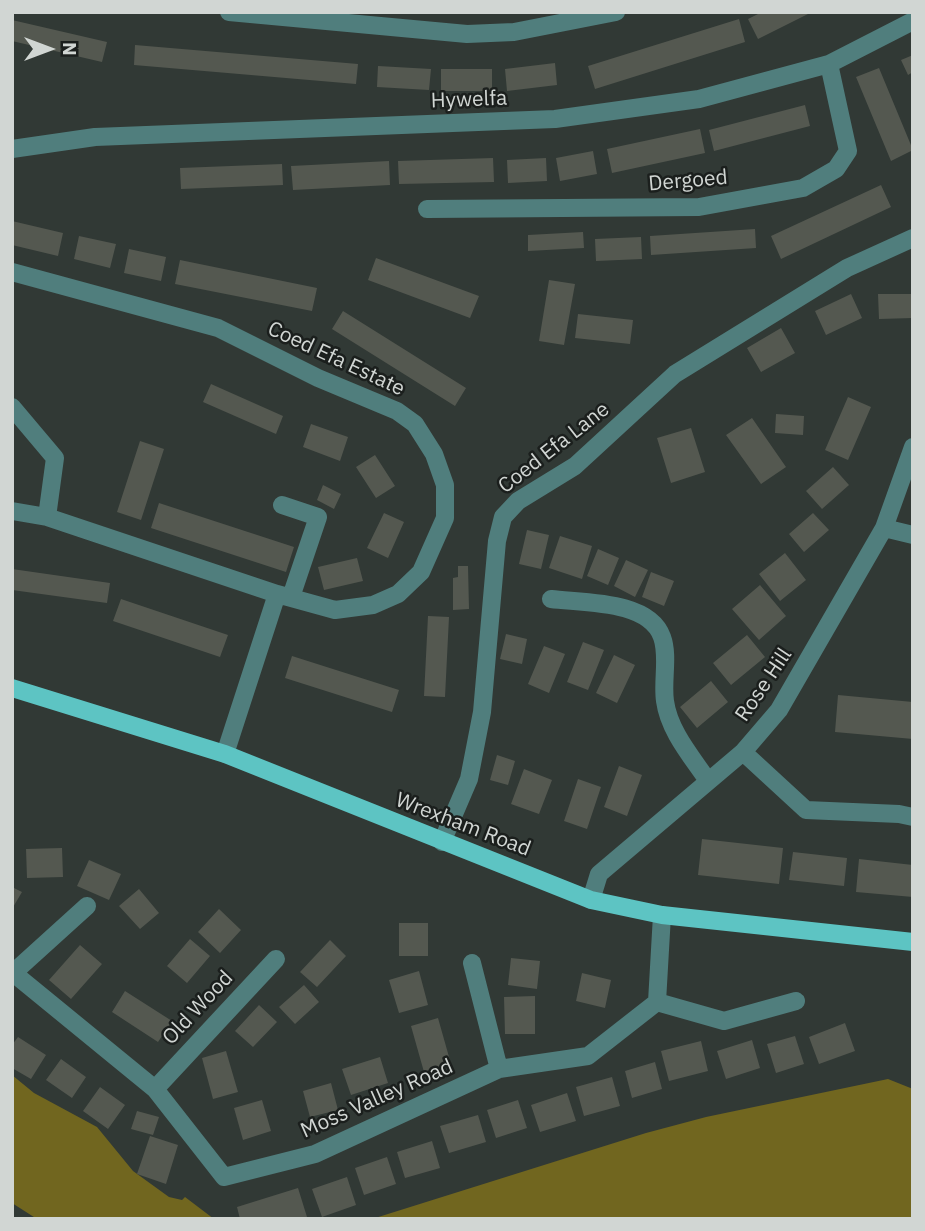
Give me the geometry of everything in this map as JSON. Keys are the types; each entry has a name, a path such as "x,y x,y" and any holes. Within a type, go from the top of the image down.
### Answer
{"main road":[{"name":"Wrexham Road","path":"12,688 225,754 591,900 662,915 913,942"}],"street":[{"path":"229,12 343,18 467,34 514,32 570,17 615,12"},
{"name":"Hywelfa","path":"12,149 95,137 555,119 699,99 829,64 913,21"},
{"name":"Dergoed","path":"427,209 699,206 803,188 836,169 848,151 829,64"},
{"name":"Coed Efa Lane","path":"442,842 469,779 482,712 496,541 503,517 518,501 575,466 676,374 847,268 913,238"},
{"name":"Coed Efa Estate","path":"12,272 218,328 318,378 397,411 415,424 435,454 445,485 445,518 421,572 398,593 373,605 335,610 284,596 47,517 12,511"},
{"path":"12,407 55,457 47,517"},
{"name":"Rose Hill","path":"591,900 599,874 743,752 779,710 884,528 913,447"},
{"path":"225,754 284,596 318,517 282,505"},
{"path":"884,528 913,535"},
{"path":"551,599 629,607 652,622 662,637 665,703 676,733 708,781"},
{"path":"743,752 806,810 913,817"},
{"path":"13,972 87,906"},
{"path":"662,915 657,1002 724,1021 796,1000"},
{"name":"Old Wood","path":"155,1089 275,959"},
{"path":"472,963 499,1069"},
{"name":"Moss Valley Road","path":"13,972 155,1089 224,1177 315,1154 499,1069 588,1056 657,1002"}],"shaded area":[{"path":"12,1075 34,1093 97,1127 133,1171 169,1197 182,1200 185,1197 214,1219 37,1219 12,1203"},
{"path":"888,1079 913,1089 913,1219 372,1219 646,1133 706,1117"}],"building":[{"path":"762,12 812,12 758,39 748,19"},
{"path":"739,19 745,42 595,89 588,66"},
{"path":"12,20 107,42 102,62 12,41"},
{"path":"135,45 358,64 356,84 134,65"},
{"path":"913,55 913,72 908,75 901,60"},
{"path":"555,63 557,85 507,91 505,69"},
{"path":"378,66 431,69 429,90 377,87"},
{"path":"879,68 913,150 891,161 856,77"},
{"path":"441,69 492,69 492,91 441,91"},
{"path":"805,105 810,126 714,151 709,130"},
{"path":"700,129 705,153 612,173 607,149"},
{"path":"593,151 597,174 560,181 556,158"},
{"path":"493,158 494,182 399,184 398,161"},
{"path":"546,158 547,181 508,183 507,160"},
{"path":"389,161 390,185 293,190 291,166"},
{"path":"282,164 283,185 181,189 180,168"},
{"path":"881,185 891,207 781,259 771,236"},
{"path":"12,221 63,233 58,256 12,245"},
{"path":"755,229 756,248 651,255 650,236"},
{"path":"583,232 584,248 528,251 528,235"},
{"path":"79,236 116,244 110,268 74,259"},
{"path":"641,237 642,259 596,261 595,239"},
{"path":"129,249 166,257 161,281 124,273"},
{"path":"376,258 479,296 470,318 368,280"},
{"path":"180,260 317,288 312,311 175,284"},
{"path":"549,280 575,284 564,345 539,341"},
{"path":"851,294 862,318 826,335 815,311"},
{"path":"878,294 913,294 913,318 879,319"},
{"path":"343,311 466,388 455,406 332,329"},
{"path":"578,314 633,320 630,344 575,338"},
{"path":"781,328 795,353 761,372 747,348"},
{"path":"211,384 283,416 276,434 203,402"},
{"path":"848,397 871,407 848,460 825,450"},
{"path":"776,414 804,416 803,435 775,433"},
{"path":"752,418 786,467 761,484 726,435"},
{"path":"311,424 348,437 340,461 303,447"},
{"path":"691,428 705,472 671,483 657,438"},
{"path":"140,441 164,449 141,520 117,512"},
{"path":"375,455 395,486 376,498 356,467"},
{"path":"833,467 849,485 822,509 806,491"},
{"path":"323,485 341,494 334,509 317,500"},
{"path":"159,503 294,547 286,572 151,528"},
{"path":"384,513 404,522 388,558 367,548"},
{"path":"813,513 829,530 804,552 789,534"},
{"path":"527,530 549,535 541,569 519,564"},
{"path":"560,536 592,546 582,579 549,568"},
{"path":"598,549 619,558 608,585 587,576"},
{"path":"785,553 806,580 780,601 759,574"},
{"path":"357,558 363,581 324,590 318,567"},
{"path":"626,560 648,570 635,597 614,586"},
{"path":"458,566 468,566 469,609 453,610 453,578 458,577"},
{"path":"12,569 110,583 107,603 12,590"},
{"path":"651,572 674,581 664,606 642,597"},
{"path":"760,585 786,616 759,640 732,609"},
{"path":"121,599 228,635 220,657 113,621"},
{"path":"428,616 449,617 445,697 424,696"},
{"path":"506,634 527,639 522,664 500,659"},
{"path":"747,635 765,657 731,685 713,663"},
{"path":"583,642 604,650 588,690 567,682"},
{"path":"544,646 565,654 549,693 528,684"},
{"path":"614,655 635,665 617,703 596,693"},
{"path":"292,656 399,690 392,712 285,678"},
{"path":"711,681 728,702 697,728 680,707"},
{"path":"838,695 913,702 913,739 835,732"},
{"path":"497,755 515,761 508,785 490,780"},
{"path":"619,766 642,775 627,816 604,807"},
{"path":"524,769 552,780 539,814 511,804"},
{"path":"578,779 601,787 587,829 564,821"},
{"path":"702,839 783,848 779,884 698,875"},
{"path":"62,848 63,877 27,878 26,849"},
{"path":"793,852 847,858 844,886 789,880"},
{"path":"859,859 913,865 913,897 856,892"},
{"path":"89,860 121,874 109,900 77,886"},
{"path":"12,887 22,892 12,909"},
{"path":"139,889 159,913 140,929 119,906"},
{"path":"219,909 241,930 220,953 198,932"},
{"path":"399,923 428,923 428,956 399,956"},
{"path":"190,939 210,956 187,983 167,966"},
{"path":"330,940 346,956 317,987 300,972"},
{"path":"80,945 102,964 71,999 49,980"},
{"path":"511,958 540,961 537,989 508,985"},
{"path":"419,971 428,1005 399,1013 389,980"},
{"path":"582,973 611,980 605,1008 576,1001"},
{"path":"304,985 319,1002 295,1024 279,1007"},
{"path":"125,991 172,1021 158,1042 112,1012"},
{"path":"535,996 535,1034 505,1034 504,997"},
{"path":"259,1005 277,1022 253,1047 235,1031"},
{"path":"438,1018 451,1064 424,1072 411,1026"},
{"path":"845,1023 855,1051 819,1064 809,1037"},
{"path":"795,1036 804,1064 776,1073 767,1044"},
{"path":"18,1037 46,1055 31,1079 12,1068 12,1045"},
{"path":"752,1040 760,1068 726,1079 717,1051"},
{"path":"701,1041 708,1071 669,1081 661,1051"},
{"path":"226,1051 238,1092 213,1099 202,1058"},
{"path":"380,1057 388,1083 351,1095 342,1069"},
{"path":"61,1059 86,1077 72,1098 46,1080"},
{"path":"655,1062 662,1089 632,1098 625,1071"},
{"path":"612,1077 620,1106 584,1116 576,1087"},
{"path":"331,1083 338,1110 310,1117 303,1091"},
{"path":"100,1087 125,1105 108,1129 83,1111"},
{"path":"567,1093 576,1121 540,1132 531,1105"},
{"path":"262,1100 271,1131 243,1140 234,1108"},
{"path":"518,1100 527,1128 496,1138 487,1110"},
{"path":"137,1111 159,1117 153,1135 131,1129"},
{"path":"478,1115 486,1142 449,1153 440,1126"},
{"path":"150,1136 178,1145 166,1184 137,1174"},
{"path":"432,1141 440,1168 405,1178 397,1152"},
{"path":"387,1157 396,1184 364,1195 355,1168"},
{"path":"347,1177 356,1205 322,1217 312,1189"},
{"path":"298,1188 307,1217 240,1219 237,1207"}]}
